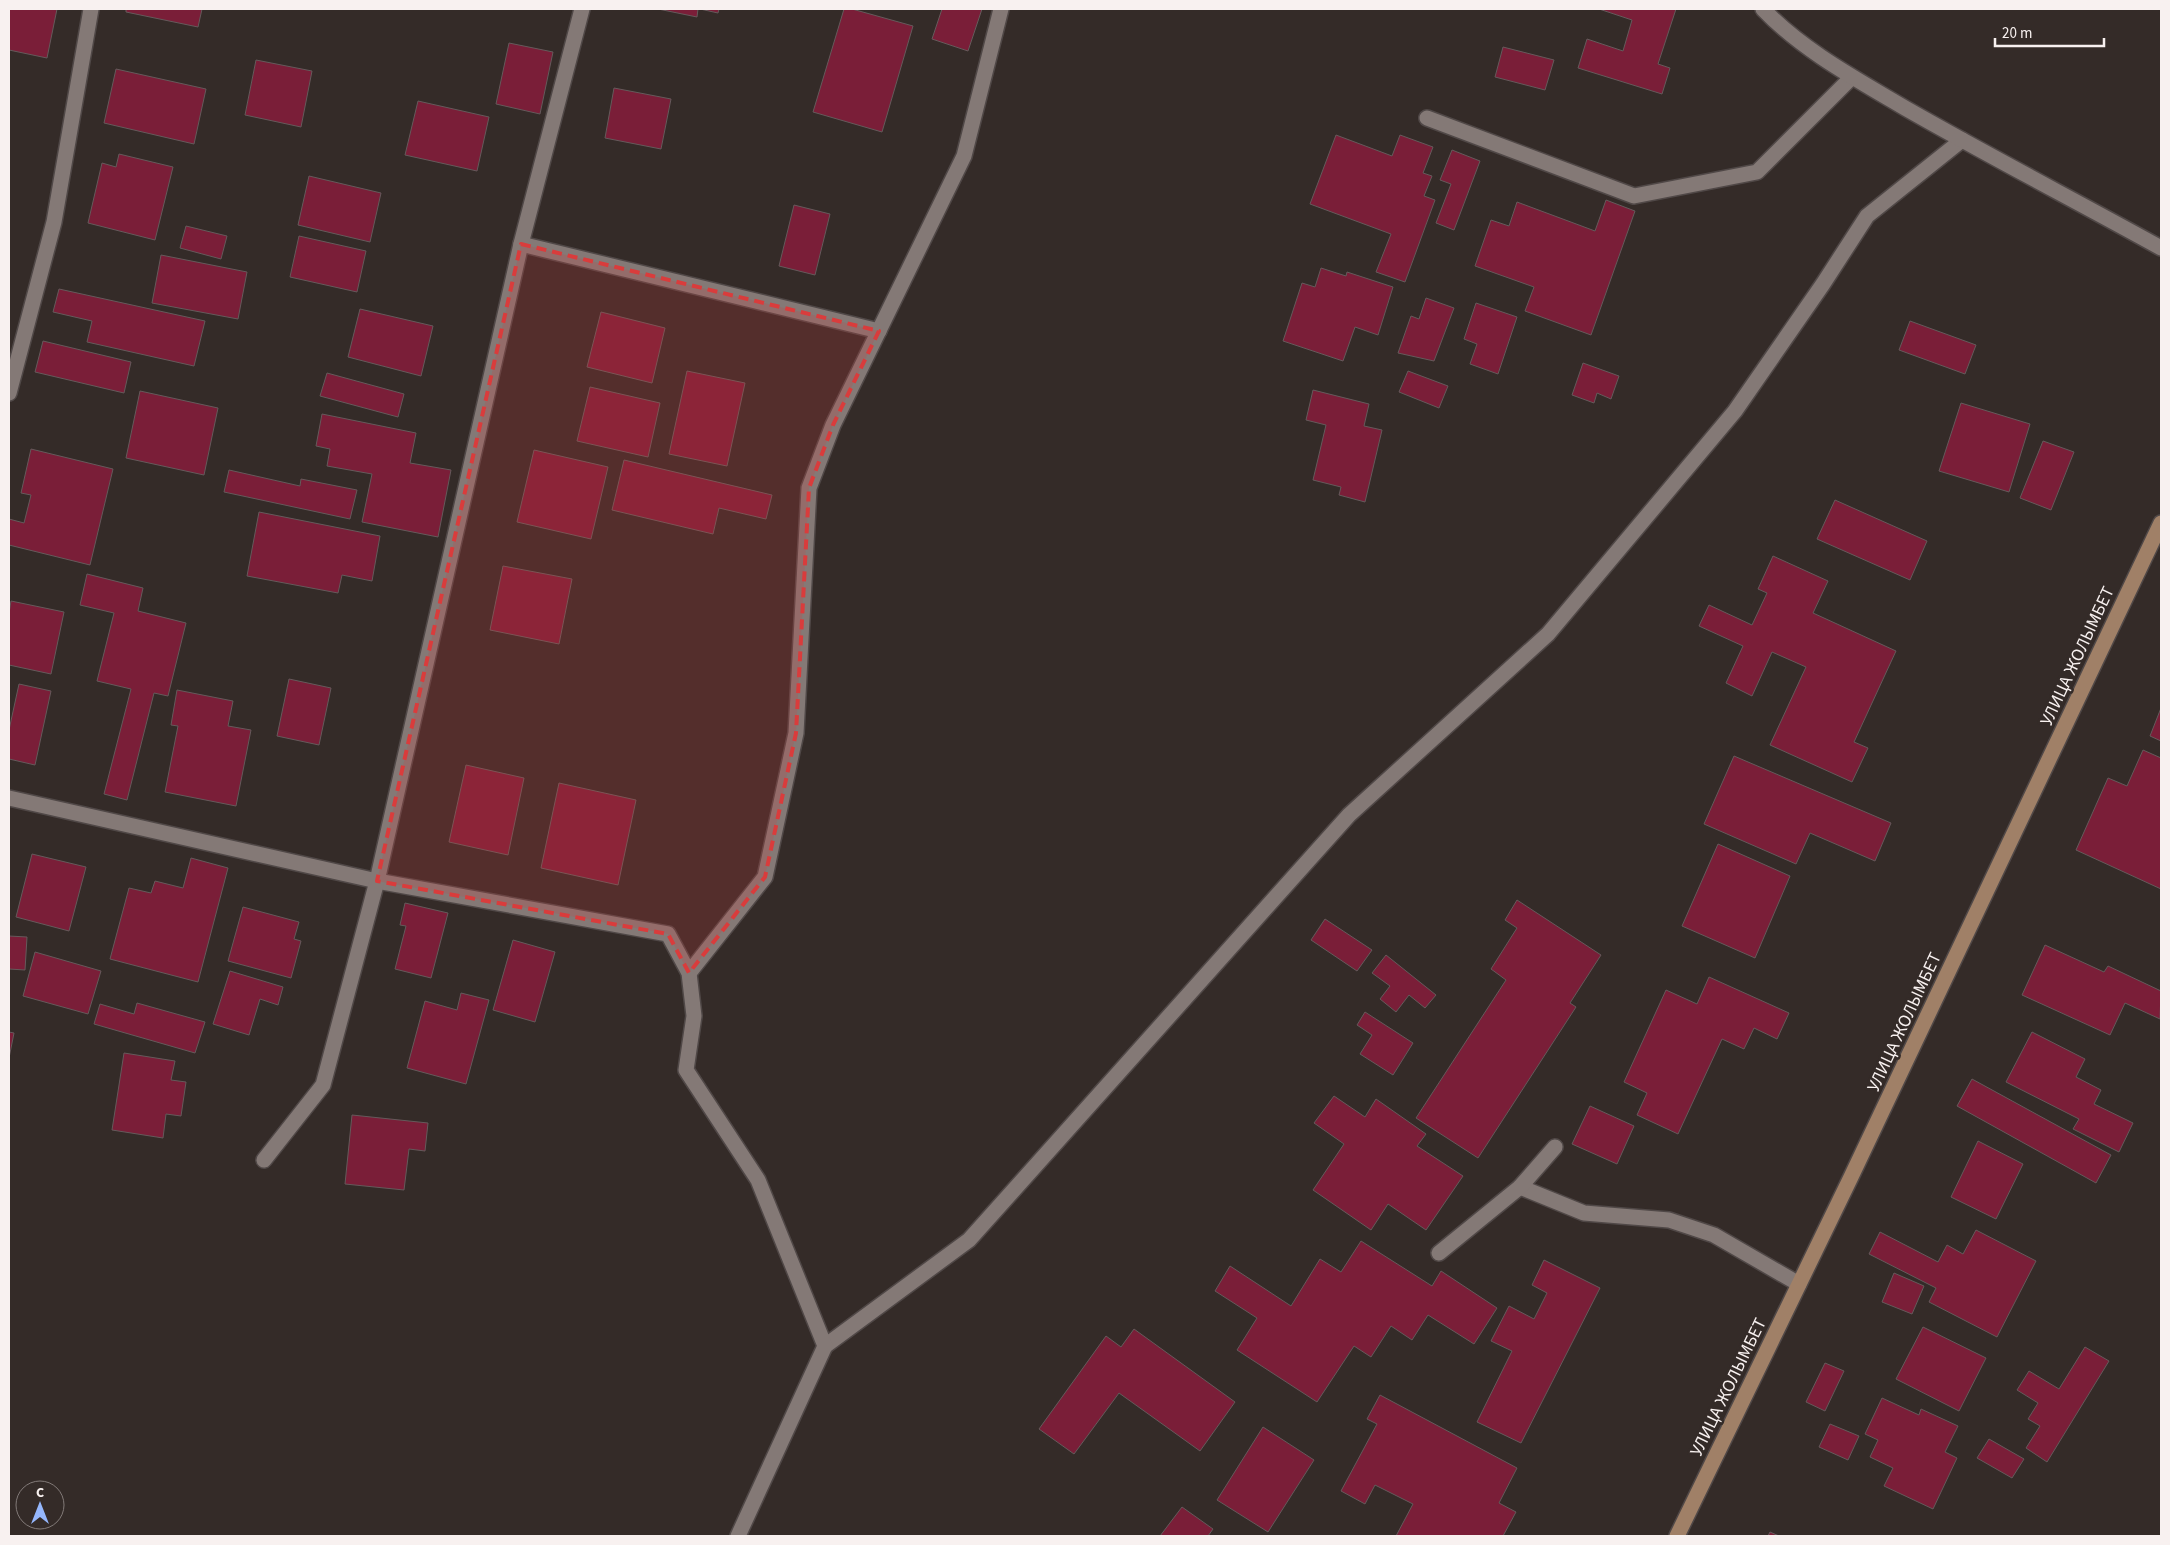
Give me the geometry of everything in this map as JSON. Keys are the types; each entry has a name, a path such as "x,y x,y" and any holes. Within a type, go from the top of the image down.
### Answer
{"street":[{"path":"9,393 54,222 91,9"},
{"path":"264,1160 323,1085 377,880 521,244 582,9"},
{"path":"689,973 765,877 796,733 808,488 833,425 964,156 1001,9"},
{"path":"1763,9 1780,27 1852,77 1962,140 2161,248"},
{"path":"1427,118 1634,196 1757,172 1852,77"},
{"path":"738,1536 825,1346 969,1240 1349,815 1548,634 1735,411 1823,284 1867,216 1962,140"},
{"path":"521,244 879,331"},
{"name":"УЛИЦА ЖОЛЫМБЕТ","path":"1677,1536 2161,523"},
{"path":"9,798 377,880 668,934 689,973 694,1016 686,1070 758,1180 825,1346"},
{"path":"1439,1253 1520,1187 1555,1148"},
{"path":"1520,1187 1584,1213 1669,1220 1714,1235 1799,1284"}],"highlighted area":[{"path":"521,244 879,331 833,425 809,488 796,733 765,877 689,973 668,934 377,881"}],"building":[{"path":"9,9 57,9 47,58 9,50"},
{"path":"126,9 202,9 198,27 126,12"},
{"path":"658,9 698,9 697,17"},
{"path":"700,9 719,9 718,13"},
{"path":"844,9 852,9 913,26 882,132 813,112"},
{"path":"942,9 982,9 968,51 932,39"},
{"path":"1599,9 1676,9 1658,64 1670,68 1662,94 1578,68 1587,39 1623,51 1632,20"},
{"path":"509,43 553,52 540,114 496,104"},
{"path":"1503,47 1554,60 1545,90 1495,77"},
{"path":"256,60 312,71 301,127 245,115"},
{"path":"116,69 206,89 194,144 104,123"},
{"path":"614,88 671,99 661,149 605,138"},
{"path":"418,101 489,117 477,171 405,155"},
{"path":"1336,135 1392,156 1400,135 1433,147 1423,173 1432,176 1424,196 1435,200 1405,282 1376,272 1391,234 1310,204"},
{"path":"1452,150 1480,161 1454,230 1436,223 1451,184 1440,180"},
{"path":"119,154 173,167 155,240 88,223 102,163 116,167"},
{"path":"309,176 381,193 370,242 298,225"},
{"path":"1606,200 1635,211 1591,335 1525,311 1534,287 1475,266 1491,220 1509,226 1517,202 1595,231"},
{"path":"794,205 830,214 815,275 779,266"},
{"path":"186,226 227,236 221,259 180,248"},
{"path":"299,236 366,251 357,292 290,277"},
{"path":"161,255 247,272 238,319 152,303"},
{"path":"1321,268 1346,276 1347,272 1393,287 1378,335 1355,327 1343,361 1283,341 1302,283 1315,287"},
{"path":"59,289 205,321 194,366 87,342 92,321 53,312"},
{"path":"1426,298 1454,308 1434,361 1398,353 1411,316 1419,319"},
{"path":"1476,303 1517,317 1498,374 1470,364 1477,344 1464,339"},
{"path":"360,309 433,326 421,376 348,357"},
{"path":"601,312 665,328 652,383 587,367"},
{"path":"1910,321 1976,345 1965,374 1899,350"},
{"path":"43,341 131,362 124,393 35,372"},
{"path":"1583,363 1619,376 1611,399 1597,393 1594,403 1572,395"},
{"path":"687,371 745,383 727,466 669,454"},
{"path":"1408,371 1448,386 1439,408 1399,392"},
{"path":"327,373 404,394 398,417 320,396"},
{"path":"590,387 660,403 648,457 577,441"},
{"path":"1313,390 1369,404 1364,426 1382,430 1365,502 1339,495 1341,487 1313,480 1326,425 1306,420"},
{"path":"140,391 218,408 204,475 126,458"},
{"path":"1961,403 2030,424 2009,492 1939,471"},
{"path":"322,414 416,433 410,463 451,470 438,537 362,522 372,474 327,466 330,449 316,446"},
{"path":"2043,441 2074,452 2051,510 2020,498"},
{"path":"31,449 113,469 90,565 9,545 9,519 24,523 31,495 21,493"},
{"path":"534,450 608,467 591,539 517,522"},
{"path":"624,460 772,495 766,519 719,508 713,534 612,510"},
{"path":"229,470 300,486 301,479 357,490 350,519 224,492"},
{"path":"1835,500 1927,541 1910,580 1817,539"},
{"path":"259,512 380,536 372,581 342,575 338,593 247,576"},
{"path":"1773,556 1828,581 1813,613 1896,651 1854,742 1868,748 1852,782 1770,745 1806,667 1772,652 1752,696 1726,683 1743,646 1699,626 1709,605 1752,625 1767,593 1758,589"},
{"path":"503,566 572,579 559,644 490,630"},
{"path":"87,574 143,588 138,611 186,623 168,696 154,693 127,800 104,794 131,689 97,681 114,613 80,605"},
{"path":"11,601 64,612 51,674 9,665 9,613"},
{"path":"289,679 331,688 319,745 277,736"},
{"path":"19,684 51,691 35,765 9,759 9,730"},
{"path":"177,690 233,701 228,726 251,730 236,806 165,792 178,726 171,725"},
{"path":"2161,708 2161,741 2150,736"},
{"path":"2143,750 2161,758 2161,889 2076,850 2108,778 2127,786"},
{"path":"1734,756 1891,823 1875,861 1810,833 1796,864 1704,824"},
{"path":"466,765 524,778 508,855 449,842"},
{"path":"559,783 636,800 618,885 541,868"},
{"path":"1718,844 1790,876 1755,958 1682,926"},
{"path":"32,854 86,867 69,931 16,917"},
{"path":"191,858 228,868 198,982 110,959 129,888 151,893 155,881 183,888"},
{"path":"1517,900 1601,955 1570,1003 1576,1007 1478,1158 1416,1118 1506,980 1491,969 1517,928 1505,920"},
{"path":"405,903 448,913 431,978 395,969 406,926 400,925"},
{"path":"243,907 299,922 294,939 301,941 291,978 228,961"},
{"path":"1325,919 1372,950 1357,971 1311,940"},
{"path":"9,936 27,937 25,970 9,969"},
{"path":"513,940 555,952 535,1022 493,1010"},
{"path":"2045,945 2104,972 2108,966 2161,991 2160,1019 2125,1003 2110,1035 2022,995"},
{"path":"35,952 101,971 88,1014 23,996"},
{"path":"1386,955 1436,995 1425,1008 1409,995 1396,1012 1380,999 1390,986 1372,973"},
{"path":"230,971 283,987 278,1005 260,999 249,1035 213,1024"},
{"path":"1709,977 1789,1013 1777,1039 1754,1028 1744,1049 1722,1039 1678,1134 1637,1115 1647,1093 1624,1082 1666,990 1697,1004"},
{"path":"461,993 489,1000 466,1084 407,1068 425,1001 457,1010"},
{"path":"137,1003 205,1022 195,1053 94,1024 100,1004 134,1014"},
{"path":"1365,1012 1413,1043 1393,1075 1360,1054 1372,1035 1357,1025"},
{"path":"9,1032 14,1033 9,1058"},
{"path":"2032,1032 2085,1059 2076,1077 2101,1090 2094,1104 2133,1123 2119,1152 2073,1129 2079,1119 2006,1082"},
{"path":"124,1053 175,1061 171,1080 186,1082 181,1116 166,1114 163,1138 112,1130"},
{"path":"1972,1079 2111,1155 2096,1183 1957,1106"},
{"path":"1334,1096 1365,1117 1376,1099 1426,1134 1417,1146 1463,1176 1426,1230 1388,1204 1371,1230 1313,1190 1344,1144 1314,1123"},
{"path":"1590,1106 1634,1126 1617,1164 1572,1144"},
{"path":"352,1115 428,1123 425,1151 409,1149 404,1190 345,1184"},
{"path":"1978,1141 2023,1164 1996,1219 1951,1197"},
{"path":"1976,1230 2036,1261 1997,1337 1929,1302 1936,1288 1869,1254 1880,1232 1938,1262 1947,1245 1963,1254"},
{"path":"1361,1241 1432,1286 1441,1271 1497,1308 1474,1344 1428,1315 1412,1340 1391,1326 1371,1357 1354,1346 1317,1402 1237,1350 1257,1318 1215,1291 1230,1266 1291,1306 1320,1259 1341,1272"},
{"path":"1544,1260 1600,1288 1521,1443 1477,1422 1512,1351 1491,1341 1509,1306 1534,1319 1547,1293 1532,1285"},
{"path":"1894,1273 1924,1286 1912,1314 1882,1302"},
{"path":"1923,1327 1986,1358 1959,1411 1896,1379"},
{"path":"1134,1329 1235,1402 1200,1451 1119,1393 1074,1454 1039,1429 1106,1336 1121,1347"},
{"path":"2085,1347 2109,1361 2047,1462 2026,1448 2040,1426 2028,1419 2038,1403 2017,1390 2029,1371 2059,1389"},
{"path":"1825,1363 1844,1371 1825,1411 1806,1402"},
{"path":"1380,1395 1517,1468 1499,1503 1516,1512 1503,1536 1396,1536 1413,1504 1375,1485 1365,1504 1341,1491 1377,1424 1367,1419"},
{"path":"1882,1398 1919,1415 1921,1409 1958,1426 1945,1452 1957,1458 1933,1509 1884,1486 1893,1468 1870,1457 1878,1440 1865,1434"},
{"path":"1830,1424 1859,1436 1848,1460 1819,1447"},
{"path":"1263,1427 1314,1460 1268,1532 1217,1500"},
{"path":"1989,1439 2024,1459 2012,1478 1977,1458"},
{"path":"1182,1507 1213,1529 1208,1536 1160,1536"},
{"path":"1770,1532 1779,1536 1768,1536"}]}
